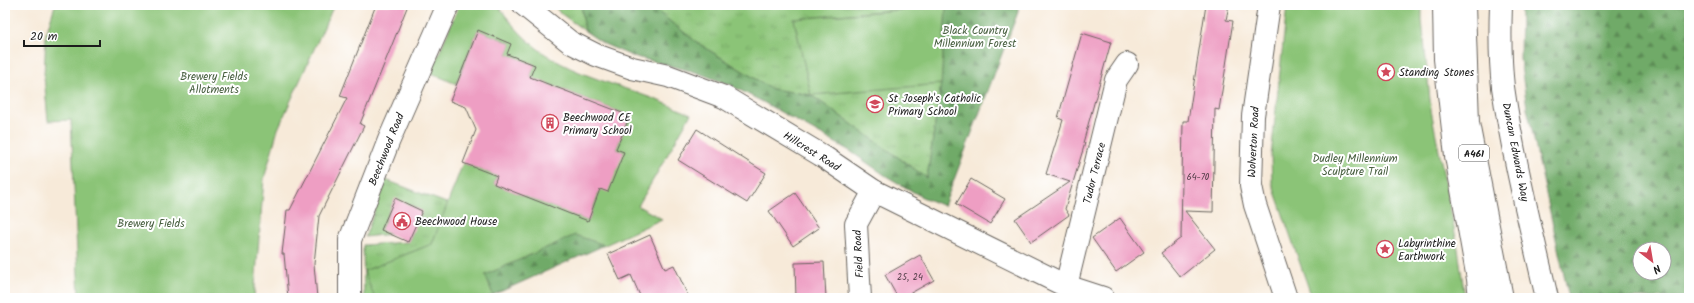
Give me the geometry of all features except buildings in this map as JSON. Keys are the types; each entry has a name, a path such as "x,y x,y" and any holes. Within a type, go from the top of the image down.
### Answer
{"main road":[{"name":"Beechwood Road","path":"350,298 350,240 389,140 448,5"},
{"name":"Hillcrest Road","path":"524,5 570,42 596,55 632,68 668,76 724,97 821,154 874,191 1066,286 1102,298"},
{"name":"Wolverton Road","path":"1269,5 1253,116 1250,186 1286,298"},
{"path":"1444,5 1445,59 1456,156 1480,298"},
{"name":"A461","path":"1464,5 1468,123 1502,298"},
{"name":"Duncan Edwards Way","path":"1501,5 1500,35 1503,86 1514,152 1546,298"},
{"name":"Tudor Terrace","path":"1066,286 1116,80 1127,64"},
{"name":"Field Road","path":"860,298 856,224 874,191"}],"green space":[{"path":"55,5 334,5 278,129 264,179 254,298 79,298 71,120 48,121 44,76 46,34"},
{"path":"459,5 498,5 513,25 529,41 545,54 562,64 599,80 655,99 691,114 638,206 662,219 605,245 575,235 485,275 493,295 486,298 375,298 364,271 432,244 463,163 497,176 494,184 588,221 600,189 624,152 616,149 630,116 530,77 535,65 507,54 511,43 478,30 456,84 431,73"},
{"path":"553,5 581,5 585,31 560,13"},
{"name":"Black Country Millennium Forest","path":"581,5 649,5 699,44 772,89 811,95 927,178 941,84 946,5 1018,5 1018,12 944,206 922,197 886,176 850,151 728,84 695,72 632,56 604,44 585,31"},
{"path":"649,5 946,5 794,19 811,95 772,89 699,44"},
{"name":"Dudley Millennium Sculpture Trail","path":"1287,5 1422,5 1422,20 1431,110 1458,249 1465,298 1312,298 1272,183 1271,156"},
{"path":"1521,5 1689,5 1689,298 1569,298 1527,108 1520,59"},
{"path":"946,6 941,84 811,95 794,19"},
{"path":"941,84 927,178 811,95"},
{"path":"386,180 449,204 432,244 364,271 375,298 364,298 363,245 408,242 422,211 395,199 381,229 391,234 365,237"},
{"path":"575,235 605,245 493,295 485,275"}],"place":[{"name":"Standing Stones","path":"1386,72"},
{"name":"St Joseph's Catholic Primary School","path":"875,104"},
{"name":"Beechwood CE Primary School","path":"550,123"},
{"name":"Beechwood House","path":"402,221"},
{"name":"Labyrinthine Earthwork","path":"1385,249"}],"park label":[{"name":"Brewery Fields Allotments","path":"214,82"},
{"name":"Brewery Fields","path":"151,223"}]}
